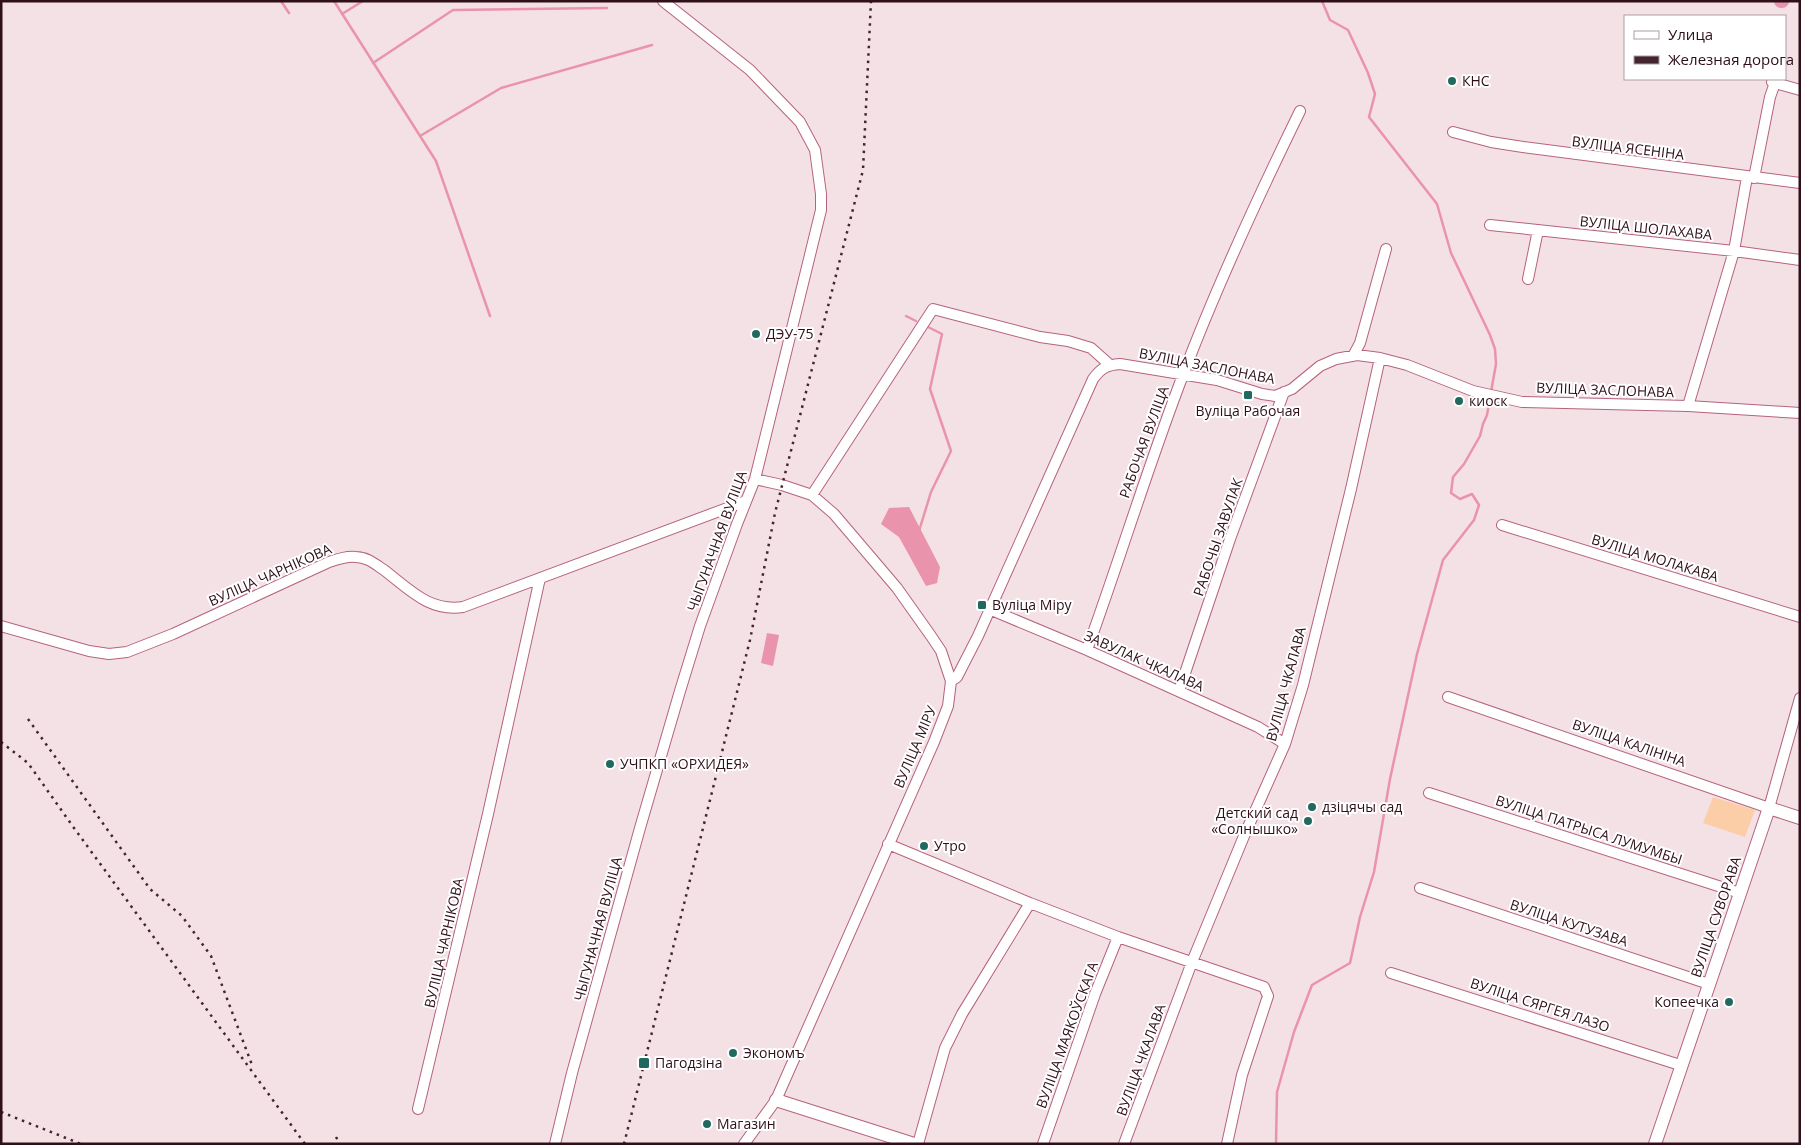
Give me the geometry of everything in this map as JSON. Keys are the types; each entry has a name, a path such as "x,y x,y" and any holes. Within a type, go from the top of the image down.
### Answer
{"main road":[{"name":"ВУЛІЦА КАЛІНІНА","path":"1769,808 1800,818"},
{"name":"ВУЛІЦА СУВОРАВА","path":"1655,1144 1680,1065 1769,808"},
{"path":"776,1100 914,1144"}],"street":[{"name":"ЧЫГУНАЧНАЯ ВУЛІЦА","path":"555,1144 572,1073 677,700 700,626 755,480 821,210 821,194 815,150 800,122 750,70 663,1"},
{"path":"1688,406 1734,251 1773,82 1800,90"},
{"name":"РАБОЧАЯ ВУЛІЦА","path":"1087,650 1183,374 1264,185 1300,111"},
{"name":"ВУЛІЦА ЯСЕНІНА","path":"1453,132 1523,148 1800,183"},
{"name":"ВУЛІЦА ШОЛАХАВА","path":"1490,225 1734,251 1800,260"},
{"path":"1528,279 1538,230"},
{"path":"1353,356 1360,343 1386,249"},
{"path":"812,495 933,309 1040,337 1068,341 1091,348 1110,365"},
{"name":"ВУЛІЦА ЗАСЛОНАВА","path":"1110,365 1120,364 1217,380 1262,394 1275,396 1292,388 1320,366 1336,359 1353,356 1380,358 1407,365 1472,391 1522,402 1688,406 1800,413"},
{"name":"ВУЛІЦА ЧКАЛАВА","path":"1124,1144 1192,962 1244,836 1285,744 1302,685 1351,489 1380,358"},
{"name":"ВУЛІЦА МІРУ","path":"744,1144 776,1100 948,706 951,681 957,677 978,636 1093,379 1100,369 1110,365"},
{"name":"РАБОЧЫ ЗАВУЛАК","path":"1179,691 1230,539 1284,392"},
{"path":"755,480 776,483 812,495 834,514 897,588 932,636 947,667 951,681"},
{"name":"ВУЛІЦА ЧАРНІКОВА","path":"1,626 89,651 109,654 127,652 173,634 329,562 344,557 357,556 371,561 423,600 450,609 463,607 746,501"},
{"name":"ВУЛІЦА МОЛАКАВА","path":"1502,525 1800,617"},
{"name":"ВУЛІЦА ЧАРНІКОВА","path":"418,1109 484,833 540,578"},
{"name":"ЗАВУЛАК ЧКАЛАВА","path":"989,609 1087,650 1258,727 1285,744"},
{"name":"ВУЛІЦА КАЛІНІНА","path":"1448,697 1769,808"},
{"name":"ВУЛІЦА СУВОРАВА","path":"1769,808 1798,714 1800,698"},
{"name":"ВУЛІЦА ПАТРЫСА ЛУМУМБЫ","path":"1429,793 1740,893"},
{"path":"888,844 1118,937 1264,987 1268,996 1242,1075 1227,1144"},
{"name":"ВУЛІЦА КУТУЗАВА","path":"1420,888 1709,984"},
{"path":"918,1144 945,1048 962,1014 1030,903"},
{"name":"ВУЛІЦА МАЯКОЎСКАГА","path":"1043,1144 1095,994 1118,937"},
{"name":"ВУЛІЦА СЯРГЕЯ ЛАЗО","path":"1391,973 1680,1065"}],"shaded area":[{"path":"909,507 940,567 937,583 926,586 899,537 881,524 889,508"},
{"path":"767,633 779,635 773,666 761,663"},
{"path":"1713,797 1755,810 1745,837 1703,823"}],"waterway":[{"path":"281,1 289,13"},
{"path":"334,1 436,161 490,316"},
{"path":"342,14 363,1"},
{"path":"1322,1 1330,20 1348,30 1368,73 1375,94 1369,117 1437,204 1451,253 1495,349 1496,364 1491,392"},
{"path":"373,63 453,10 607,8"},
{"path":"420,136 501,88 652,45"},
{"path":"906,316 916,321"},
{"path":"919,531 931,492 951,451 930,389 942,334 928,327"},
{"path":"1276,1144 1277,1092 1294,1032 1312,985 1350,963 1360,917 1374,872 1390,779 1417,654 1443,560 1474,520 1479,505 1472,494 1460,499 1451,493 1453,477 1464,464 1480,436 1490,398"}],"railway":[{"path":"624,1144 750,640 775,513 863,170 871,1"},
{"path":"28,719 150,889 182,916 211,956 252,1065"},
{"path":"1,742 28,763 305,1144"},
{"path":"1,1112 81,1144"},
{"path":"336,1137 340,1144"}],"place":[{"name":"КНС","path":"1452,81"},
{"name":"ДЭУ-75","path":"756,334"},
{"name":"Вуліца Рабочая","path":"1248,395"},
{"name":"киоск","path":"1459,401"},
{"name":"Вуліца Міру","path":"982,605"},
{"name":"УЧПКП «ОРХИДЕЯ»","path":"610,764"},
{"name":"дзіцячы сад","path":"1312,807"},
{"name":"Детский сад «Солнышко»","path":"1308,821"},
{"name":"Утро","path":"924,846"},
{"name":"Копеечка","path":"1729,1002"},
{"name":"Экономъ","path":"733,1053"},
{"name":"Пагодзіна","path":"644,1063"},
{"name":"Магазин","path":"707,1124"}]}
